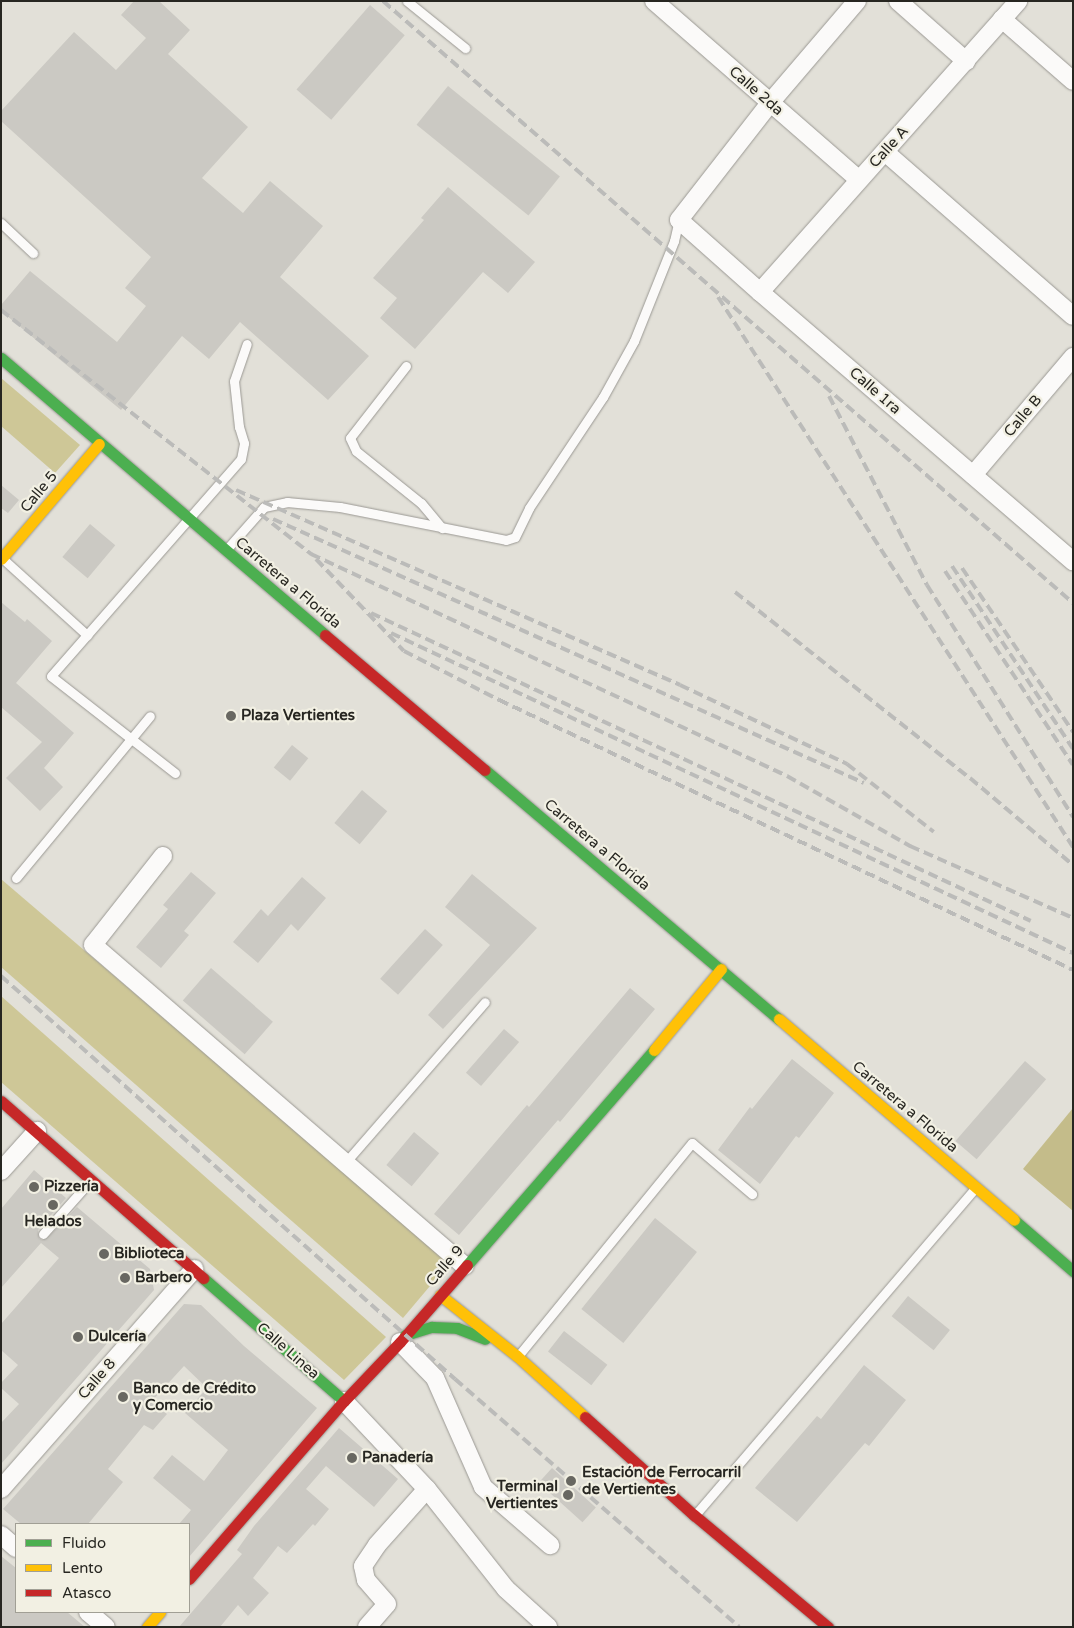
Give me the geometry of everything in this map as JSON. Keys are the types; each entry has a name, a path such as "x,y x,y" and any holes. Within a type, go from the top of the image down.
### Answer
{"main road":[{"name":"Carretera a Florida","path":"1,358 99,444 976,1186 1073,1271"},
{"name":"Calle 5","path":"2,558 99,444"},
{"name":"Calle 9","path":"190,1578 679,1022 721,970"},
{"name":"Calle Linea","path":"1,1101 344,1401"},
{"path":"440,1295 518,1356 694,1515 828,1627"},
{"path":"402,1339 432,1328 457,1328 477,1335 518,1356"},
{"path":"147,1627 159,1613"}],"street":[{"name":"Calle 2da","path":"654,1 859,180"},
{"path":"679,220 770,102 858,1"},
{"path":"898,1 966,60"},
{"name":"Calle A","path":"760,292 1018,1"},
{"path":"1002,19 1073,81"},
{"path":"885,152 1073,316"},
{"name":"Calle 1ra","path":"679,220 1073,561"},
{"name":"Calle B","path":"973,475 1073,357"},
{"path":"164,856 93,945 465,1266"},
{"path":"1,1171 37,1131"},
{"name":"Calle 8","path":"1,1489 194,1269"},
{"path":"402,1339 435,1378 483,1487 550,1545"},
{"name":"Calle Linea","path":"344,1401 427,1490 506,1589 548,1627"},
{"path":"367,1627 386,1604 366,1580 363,1566 377,1545 427,1490"},
{"path":"1,1535 15,1547"},
{"path":"89,1613 106,1627"}],"lane":[{"path":"407,1 465,48"},
{"path":"226,550 264,507 287,502 340,507 506,540 515,538 529,508 603,397 634,341 674,241 679,220"},
{"path":"1,223 34,254"},
{"path":"175,773 51,676 242,459 244,443 239,427 234,381 247,344"},
{"path":"406,366 350,438 356,451 421,503 442,528"},
{"path":"2,558 87,636"},
{"path":"16,878 150,716"},
{"path":"345,1163 485,1002"},
{"path":"518,1356 692,1143 752,1194"},
{"path":"43,1234 92,1179"},
{"path":"694,1515 976,1186"}],"shaded area":[{"path":"1,378 80,445 55,473 1,426"},
{"path":"1,879 446,1260 446,1267 403,1318 1,967"},
{"path":"1,996 386,1337 344,1380 1,1082"},
{"path":"1073,1108 1073,1211 1023,1169"}],"building":[{"path":"134,1 159,1 190,30 168,54 248,127 202,178 243,213 270,181 323,226 280,277 369,356 328,400 240,322 209,359 182,336 121,410 1,311 1,305 30,271 117,342 146,306 125,288 151,257 1,121 1,111 74,32 116,70 146,38 121,15"},
{"path":"370,5 405,35 331,120 297,90"},
{"path":"448,86 560,177 528,215 417,125"},
{"path":"448,187 535,262 508,293 483,272 415,349 380,318 397,298 373,278 424,220 421,218"},
{"path":"1,485 19,500 8,513 1,508"},
{"path":"90,524 115,545 88,578 62,557"},
{"path":"1,602 25,622 27,619 52,641 16,683 74,733 44,768 63,787 40,811 6,778 42,742 1,707"},
{"path":"292,745 308,758 290,781 274,768"},
{"path":"362,790 387,811 360,844 334,823"},
{"path":"191,872 216,893 184,931 189,935 161,968 136,947 168,909 163,905"},
{"path":"472,874 537,928 443,1029 428,1015 490,945 445,907"},
{"path":"302,877 326,898 298,931 291,924 258,963 233,942 261,909 268,916"},
{"path":"425,929 443,945 398,995 380,979"},
{"path":"211,968 273,1022 245,1054 183,1000"},
{"path":"630,988 655,1009 560,1122 558,1120 459,1235 434,1214 527,1105 529,1107"},
{"path":"504,1029 519,1042 481,1086 466,1073"},
{"path":"792,1059 834,1093 799,1138 796,1136 760,1184 718,1150 750,1107 752,1109"},
{"path":"1025,1061 1046,1079 977,1159 955,1141"},
{"path":"414,1132 439,1153 412,1186 386,1165"},
{"path":"34,1170 66,1198 38,1230 39,1238 42,1240 47,1238 77,1207 150,1269 154,1290 1,1464 1,1423 19,1404 1,1388 1,1383 18,1365 1,1350 1,1324 59,1258 41,1243 1,1288 1,1209"},
{"path":"655,1218 697,1252 623,1343 581,1309"},
{"path":"908,1296 950,1330 934,1350 892,1316"},
{"path":"184,1304 201,1305 244,1346 317,1408 190,1556 190,1523 180,1523 191,1510 153,1478 172,1455 204,1481 228,1450 185,1413 207,1388 184,1366 151,1402 167,1414 153,1430 144,1425 108,1469 123,1482 89,1523 20,1523 3,1509"},
{"path":"564,1331 607,1365 591,1385 548,1351"},
{"path":"864,1365 906,1400 869,1446 865,1443 797,1522 755,1488 817,1416 821,1419"},
{"path":"339,1428 398,1479 374,1507 326,1466 306,1489 329,1509 315,1526 313,1524 287,1553 278,1546 253,1578 269,1593 248,1616 238,1605 220,1627 179,1627 242,1554 237,1550 254,1526"},
{"name":"Terminal Vertientes","path":"552,1468 596,1507 582,1522 539,1483"},
{"path":"1,1556 15,1567 15,1613 68,1613 85,1627 1,1627"}],"railway":[{"path":"383,1 1073,603"},
{"path":"718,297 1073,847"},
{"path":"1,310 311,554 787,776 910,846 1073,918"},
{"path":"829,396 927,585 1073,817"},
{"path":"236,490 680,685 847,764 934,832"},
{"path":"273,519 864,783"},
{"path":"316,559 404,651 499,700 1073,970"},
{"path":"952,566 1073,749"},
{"path":"962,568 1073,732"},
{"path":"945,571 1073,765"},
{"path":"735,592 970,778 1073,865"},
{"path":"371,613 1031,921"},
{"path":"391,633 1073,953"},
{"path":"1,976 455,1379 739,1627"}],"traffic: fast":[{"path":"1,358 325,635"},
{"path":"485,770 779,1019"},
{"path":"467,1265 654,1050"},
{"path":"1014,1220 1073,1271"},
{"path":"203,1278 344,1401"},
{"path":"405,1335 432,1327 457,1328 485,1339"}],"traffic: slow":[{"path":"1,559 99,444"},
{"path":"654,1050 721,969"},
{"path":"779,1019 1014,1220"},
{"path":"440,1295 517,1356 585,1417"},
{"path":"147,1627 159,1613"}],"traffic: jam":[{"path":"325,635 485,770"},
{"path":"1,1101 203,1278"},
{"path":"190,1578 344,1401 400,1342 467,1265"},
{"path":"585,1417 694,1515 828,1627"}],"place":[{"name":"Plaza Vertientes","path":"231,716"},
{"name":"Pizzería","path":"34,1187"},
{"name":"Helados","path":"53,1205"},
{"name":"Biblioteca","path":"104,1254"},
{"name":"Barbero","path":"125,1278"},
{"name":"Dulcería","path":"78,1337"},
{"name":"Banco de Crédito y Comercio","path":"123,1397"},
{"name":"Panadería","path":"352,1458"},
{"name":"Estación de Ferrocarril de Vertientes","path":"571,1481"},
{"name":"Terminal Vertientes","path":"568,1495"}]}
